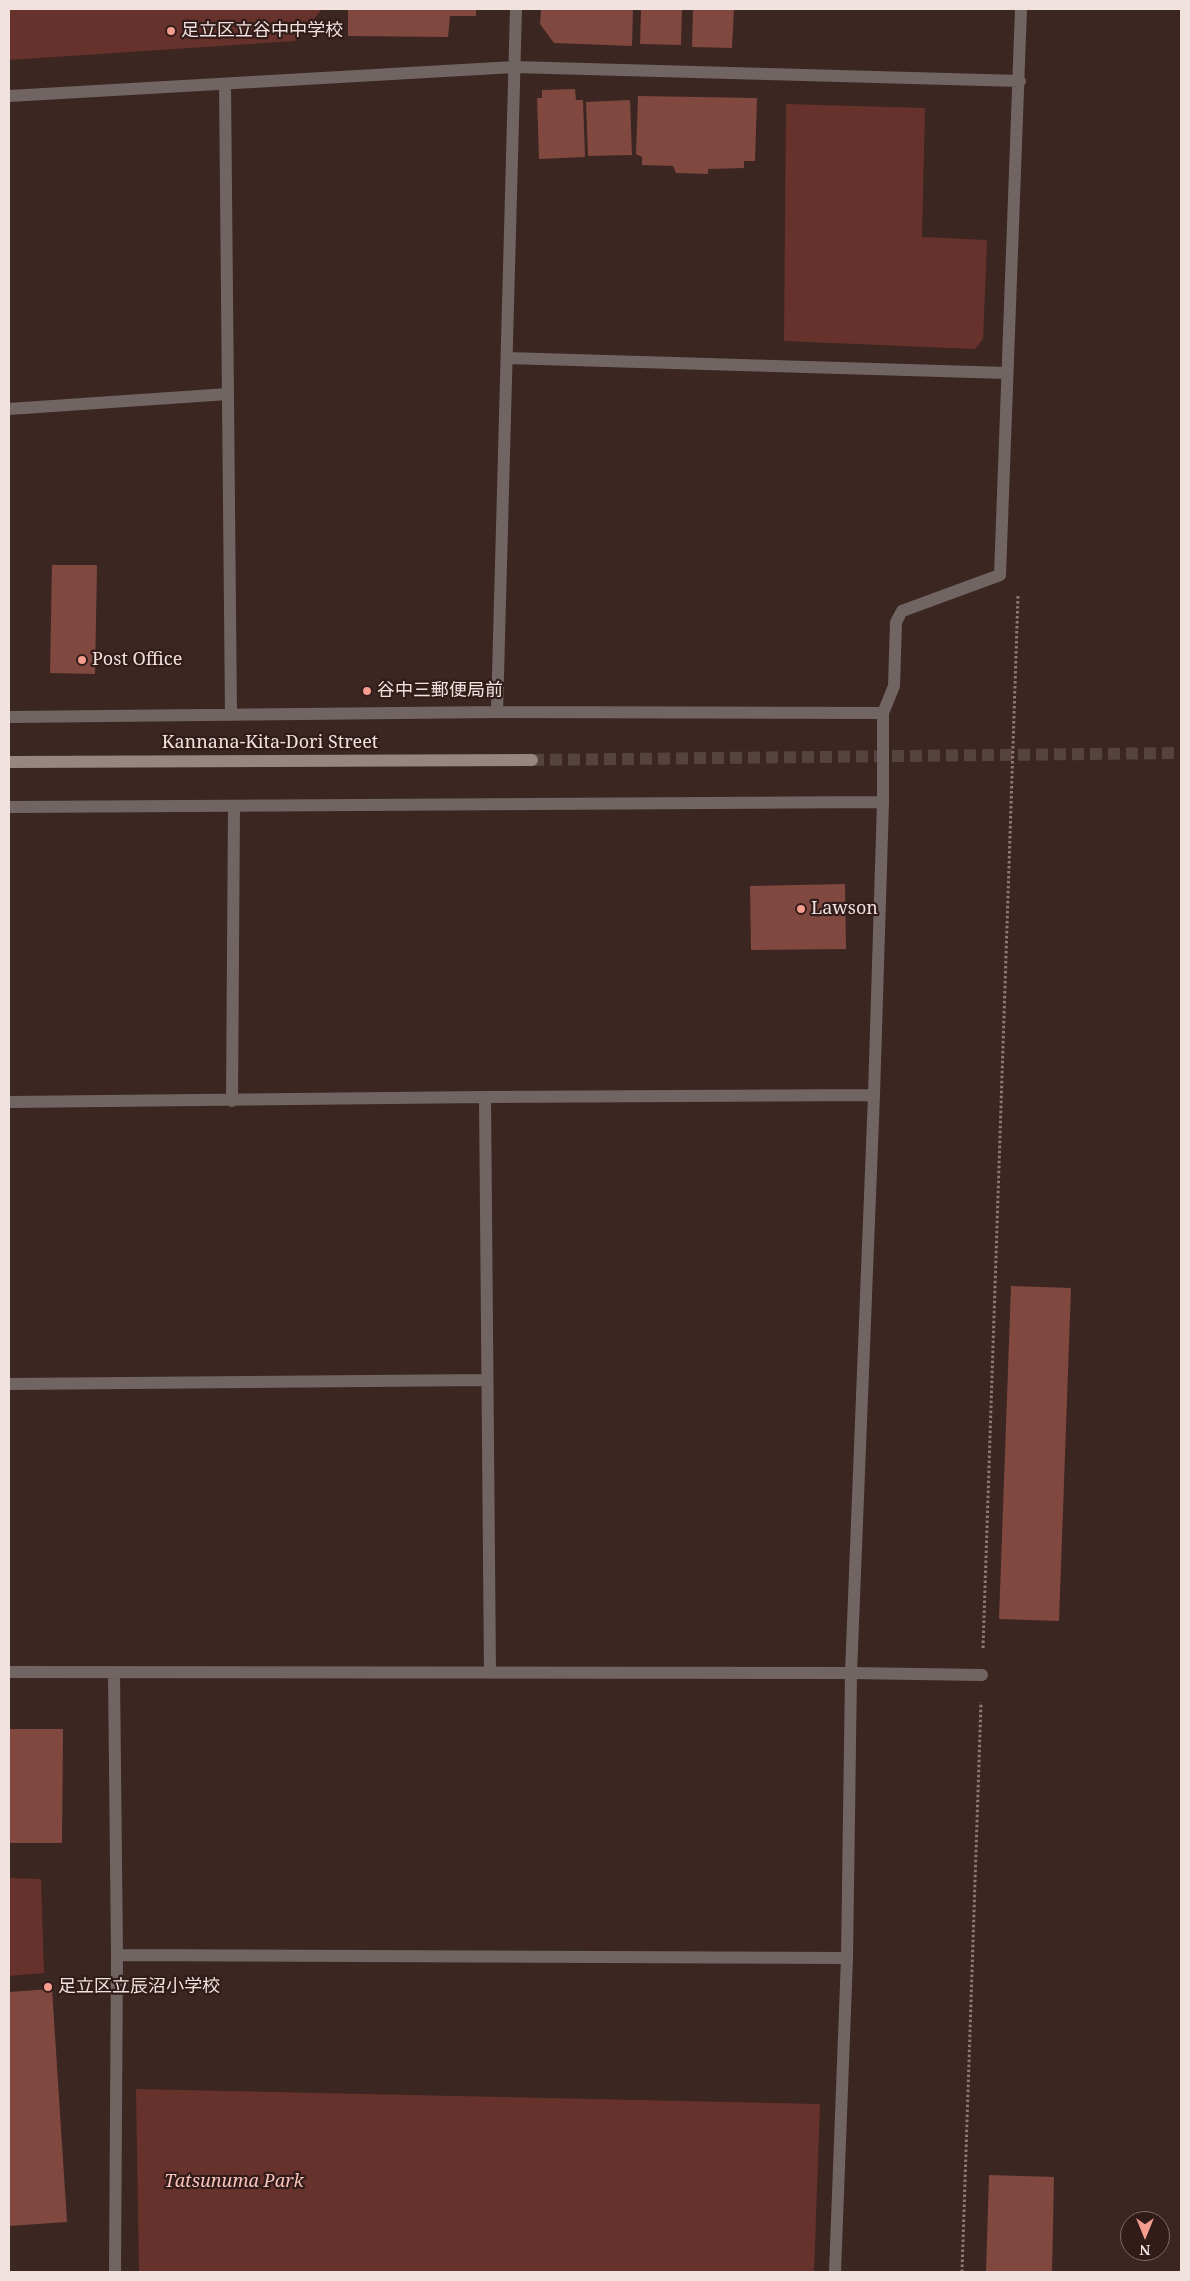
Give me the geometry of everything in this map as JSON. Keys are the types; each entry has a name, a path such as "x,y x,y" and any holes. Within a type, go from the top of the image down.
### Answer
{"street":[{"path":"497,712 516,9"},
{"path":"834,2272 847,1958 851,1673 874,1095 883,802 883,714 894,686 896,622 902,611 1000,575 1020,81 1021,9"},
{"path":"9,96 514,67 1020,81"},
{"path":"225,84 231,715"},
{"path":"507,358 1007,373"},
{"path":"9,409 228,394"},
{"path":"9,717 497,712 883,714"},
{"name":"Kannana-Kita-Dori Street","path":"9,762 532,760"},
{"path":"9,807 883,802"},
{"path":"232,1101 234,806"},
{"path":"9,1102 874,1095"},
{"path":"485,1097 490,1673"},
{"path":"9,1384 486,1380"},
{"path":"9,1672 982,1674"},
{"path":"114,1673 117,1955 115,2272"},
{"path":"117,1955 847,1958"}],"path":[{"path":"962,2272 1019,575 1000,575"}],"green space":[{"name":"足立区立谷中中学校","path":"9,9 322,9 295,41 9,60"},
{"path":"786,104 925,108 922,237 987,240 983,339 975,349 784,341"},
{"path":"9,1878 41,1879 44,1973 9,1976"},
{"name":"Tatsunuma Park","path":"136,2089 820,2104 814,2272 139,2272"}],"building":[{"path":"348,9 476,9 476,16 450,16 448,37 348,36"},
{"path":"541,9 633,9 632,46 554,43 540,24"},
{"path":"641,9 682,9 681,45 640,44"},
{"path":"693,9 734,9 732,48 692,47"},
{"path":"575,89 576,100 583,100 585,157 539,159 537,98 542,98 542,90"},
{"path":"638,96 757,98 755,161 744,161 744,168 708,169 708,174 676,173 673,166 642,165 642,157 636,154"},
{"path":"630,100 632,155 588,156 586,102"},
{"path":"52,565 97,565 95,674 50,673"},
{"path":"845,884 846,949 751,950 750,886"},
{"path":"1011,1286 1071,1288 1059,1621 999,1619"},
{"path":"9,1729 63,1729 62,1843 9,1843"},
{"path":"52,1989 67,2222 9,2226 9,1992"},
{"path":"989,2175 1054,2177 1052,2272 986,2272"}],"tunnel":[{"path":"532,760 1181,753"}],"place":[{"name":"足立区立谷中中学校","path":"171,31"},
{"name":"Post Office","path":"82,660"},
{"name":"谷中三郵便局前","path":"367,691"},
{"name":"Lawson","path":"801,909"},
{"name":"足立区立辰沼小学校","path":"48,1987"}]}
